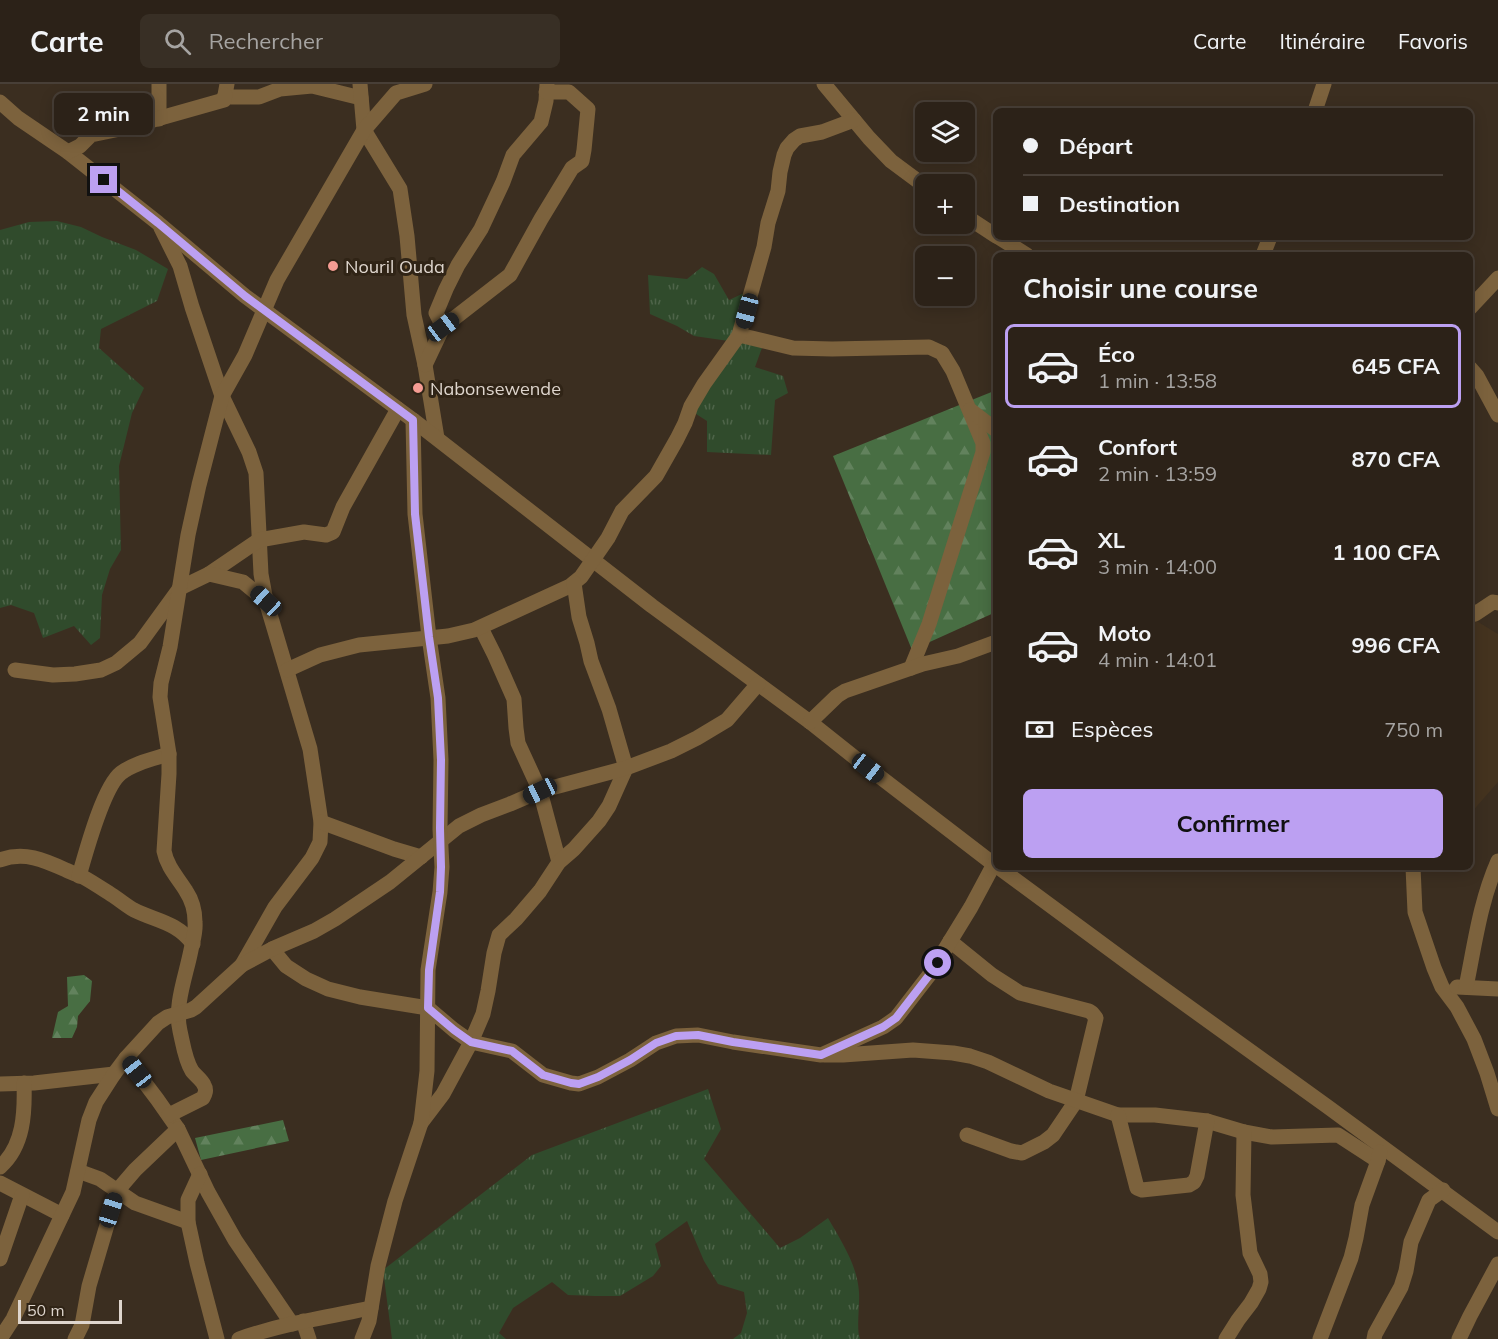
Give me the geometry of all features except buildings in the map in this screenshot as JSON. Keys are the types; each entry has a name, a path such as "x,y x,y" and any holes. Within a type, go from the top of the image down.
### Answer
{"street":[{"path":"159,84 159,119"},
{"path":"169,1115 203,1098 205,1093 203,1083 190,1068 180,1032 178,1013 196,926 186,891 165,859 169,754 160,697 199,485 222,396 245,355 277,280 364,130 396,93 425,84"},
{"path":"824,84 891,161 915,179"},
{"path":"1316,108 1324,84"},
{"path":"226,89 232,97 259,97 280,89 312,86 360,91 364,130 400,189 414,315 437,438"},
{"path":"425,365 443,327 510,275 572,168 582,161 588,109 569,92 547,88 541,122 513,155 481,228 446,289 436,313 443,327"},
{"path":"68,152 80,146 91,135 125,128 224,100 226,89"},
{"path":"0,102 158,223 264,311 437,438 592,560 810,722 993,863"},
{"path":"287,670 310,659 344,648 448,636 481,628 574,583 581,577 608,538 622,511 656,476 704,384 739,336 764,247 786,150 800,136 822,132 854,120"},
{"path":"975,222 993,233"},
{"path":"158,223 180,266 222,396 249,452 256,473 261,574 266,601 310,749 321,822 320,842 312,858 275,907 242,965"},
{"path":"1003,240 1022,252"},
{"path":"1473,303 1498,278"},
{"path":"739,336 793,348 929,346 942,353 953,371 984,452 929,624 911,668"},
{"path":"1473,371 1498,415"},
{"path":"15,670 53,675 82,674 101,670 116,663 140,643 180,588 209,574 259,540 304,532 326,535 333,532 343,507 398,409"},
{"path":"969,410 993,428"},
{"path":"362,1339 369,1321 378,1266 395,1202 421,1123 427,1071 429,970 441,867 441,760 438,708 415,514 413,420"},
{"path":"209,574 243,582 266,601"},
{"path":"421,1123 443,1094 483,1014 499,935 540,891 559,862 599,821 609,806 626,768 609,709 591,661 579,617 574,583"},
{"path":"1473,612 1493,602 1498,603"},
{"path":"481,628 514,699 518,743 540,791 559,862"},
{"path":"810,722 837,696 854,688 993,643"},
{"path":"3,1339 73,1192 89,1120 96,1102 114,1074 158,1023 196,1007 242,965 335,920 390,882 459,826 540,791 626,768 671,752 727,720 758,684"},
{"path":"79,876 101,807 117,777 123,771 169,754"},
{"path":"321,822 394,849 422,856"},
{"path":"0,860 15,856 41,859 79,876 136,911 176,928 184,933 193,944"},
{"path":"1466,987 1489,879 1498,861"},
{"path":"821,1055 883,1027 896,1018 930,974 993,870"},
{"path":"1003,870 1380,1154"},
{"path":"1413,870 1415,912 1434,968 1442,987 1458,1007 1470,1032 1498,1109"},
{"path":"950,941 992,975 1020,993 1089,1011 1095,1015 1076,1101 1053,1135 1022,1153 967,1135"},
{"path":"272,949 286,966 328,989 360,997 428,1008 471,1042 512,1051 543,1075 571,1083 579,1084 598,1077 656,1043 676,1036 698,1035 821,1055 913,1050 953,1053 988,1062 1049,1091 1118,1115 1155,1115 1207,1121 1244,1132 1272,1137 1338,1135 1380,1154 1443,1191 1498,1232"},
{"path":"1442,987 1498,989"},
{"path":"126,1059 178,1129 235,1240 309,1339"},
{"path":"0,1084 114,1074"},
{"path":"0,1167 15,1149 22,1128 25,1110 24,1083"},
{"path":"1118,1115 1137,1188 1142,1190 1189,1185 1194,1182 1207,1121"},
{"path":"75,1339 82,1325 89,1286 117,1191 135,1170 178,1129"},
{"path":"1226,1339 1251,1303 1261,1282 1260,1274 1250,1253 1243,1195 1244,1132"},
{"path":"1320,1339 1354,1247 1362,1205 1380,1154"},
{"path":"78,1171 100,1179 135,1203 188,1222"},
{"path":"200,1174 188,1200 188,1222 217,1339"},
{"path":"0,1183 62,1215"},
{"path":"1374,1339 1401,1287 1408,1252 1429,1200 1443,1191"},
{"path":"0,1259 22,1195"},
{"path":"1459,1339 1498,1264"},
{"path":"239,1339 298,1322 371,1308"}],"shaded area":[{"path":"1473,619 1498,634 1498,782 1473,811"}],"green space":[{"path":"57,221 81,227 136,250 168,269 157,301 101,329 99,348 144,388 132,413 119,466 121,550 110,569 102,595 100,638 91,645 74,626 43,638 34,613 11,605 0,608 0,230 29,222"},
{"path":"702,267 714,274 729,300 744,293 742,313 729,341 694,336 650,314 648,275 687,279"},
{"path":"741,339 763,345 755,367 783,376 788,393 775,400 771,455 707,452 707,421 693,412"},
{"path":"993,391 993,613 912,650 833,456"},
{"path":"84,975 92,981 90,1001 78,1016 77,1027 72,1038 52,1038 58,1012 68,1006 67,977"},
{"path":"708,1089 721,1129 704,1159 780,1248 800,1238 828,1218 848,1253 858,1282 860,1339 733,1339 741,1333 747,1313 744,1292 718,1284 704,1261 687,1221 655,1244 661,1266 653,1276 620,1296 568,1295 552,1282 513,1308 499,1333 506,1339 392,1339 383,1270 532,1155"},
{"path":"283,1120 289,1141 201,1160 195,1138"}],"place":[{"name":"Nouril Ouda","path":"333,266"},
{"name":"Nabonsewende","path":"418,388"}],"route":[{"path":"104,180 245,296 413,420 415,514 438,698 441,760 440,892 429,970 428,1008 471,1042 512,1051 543,1075 579,1084 630,1060 656,1043 676,1036 698,1035 821,1055 883,1027 896,1018 938,963"}]}
